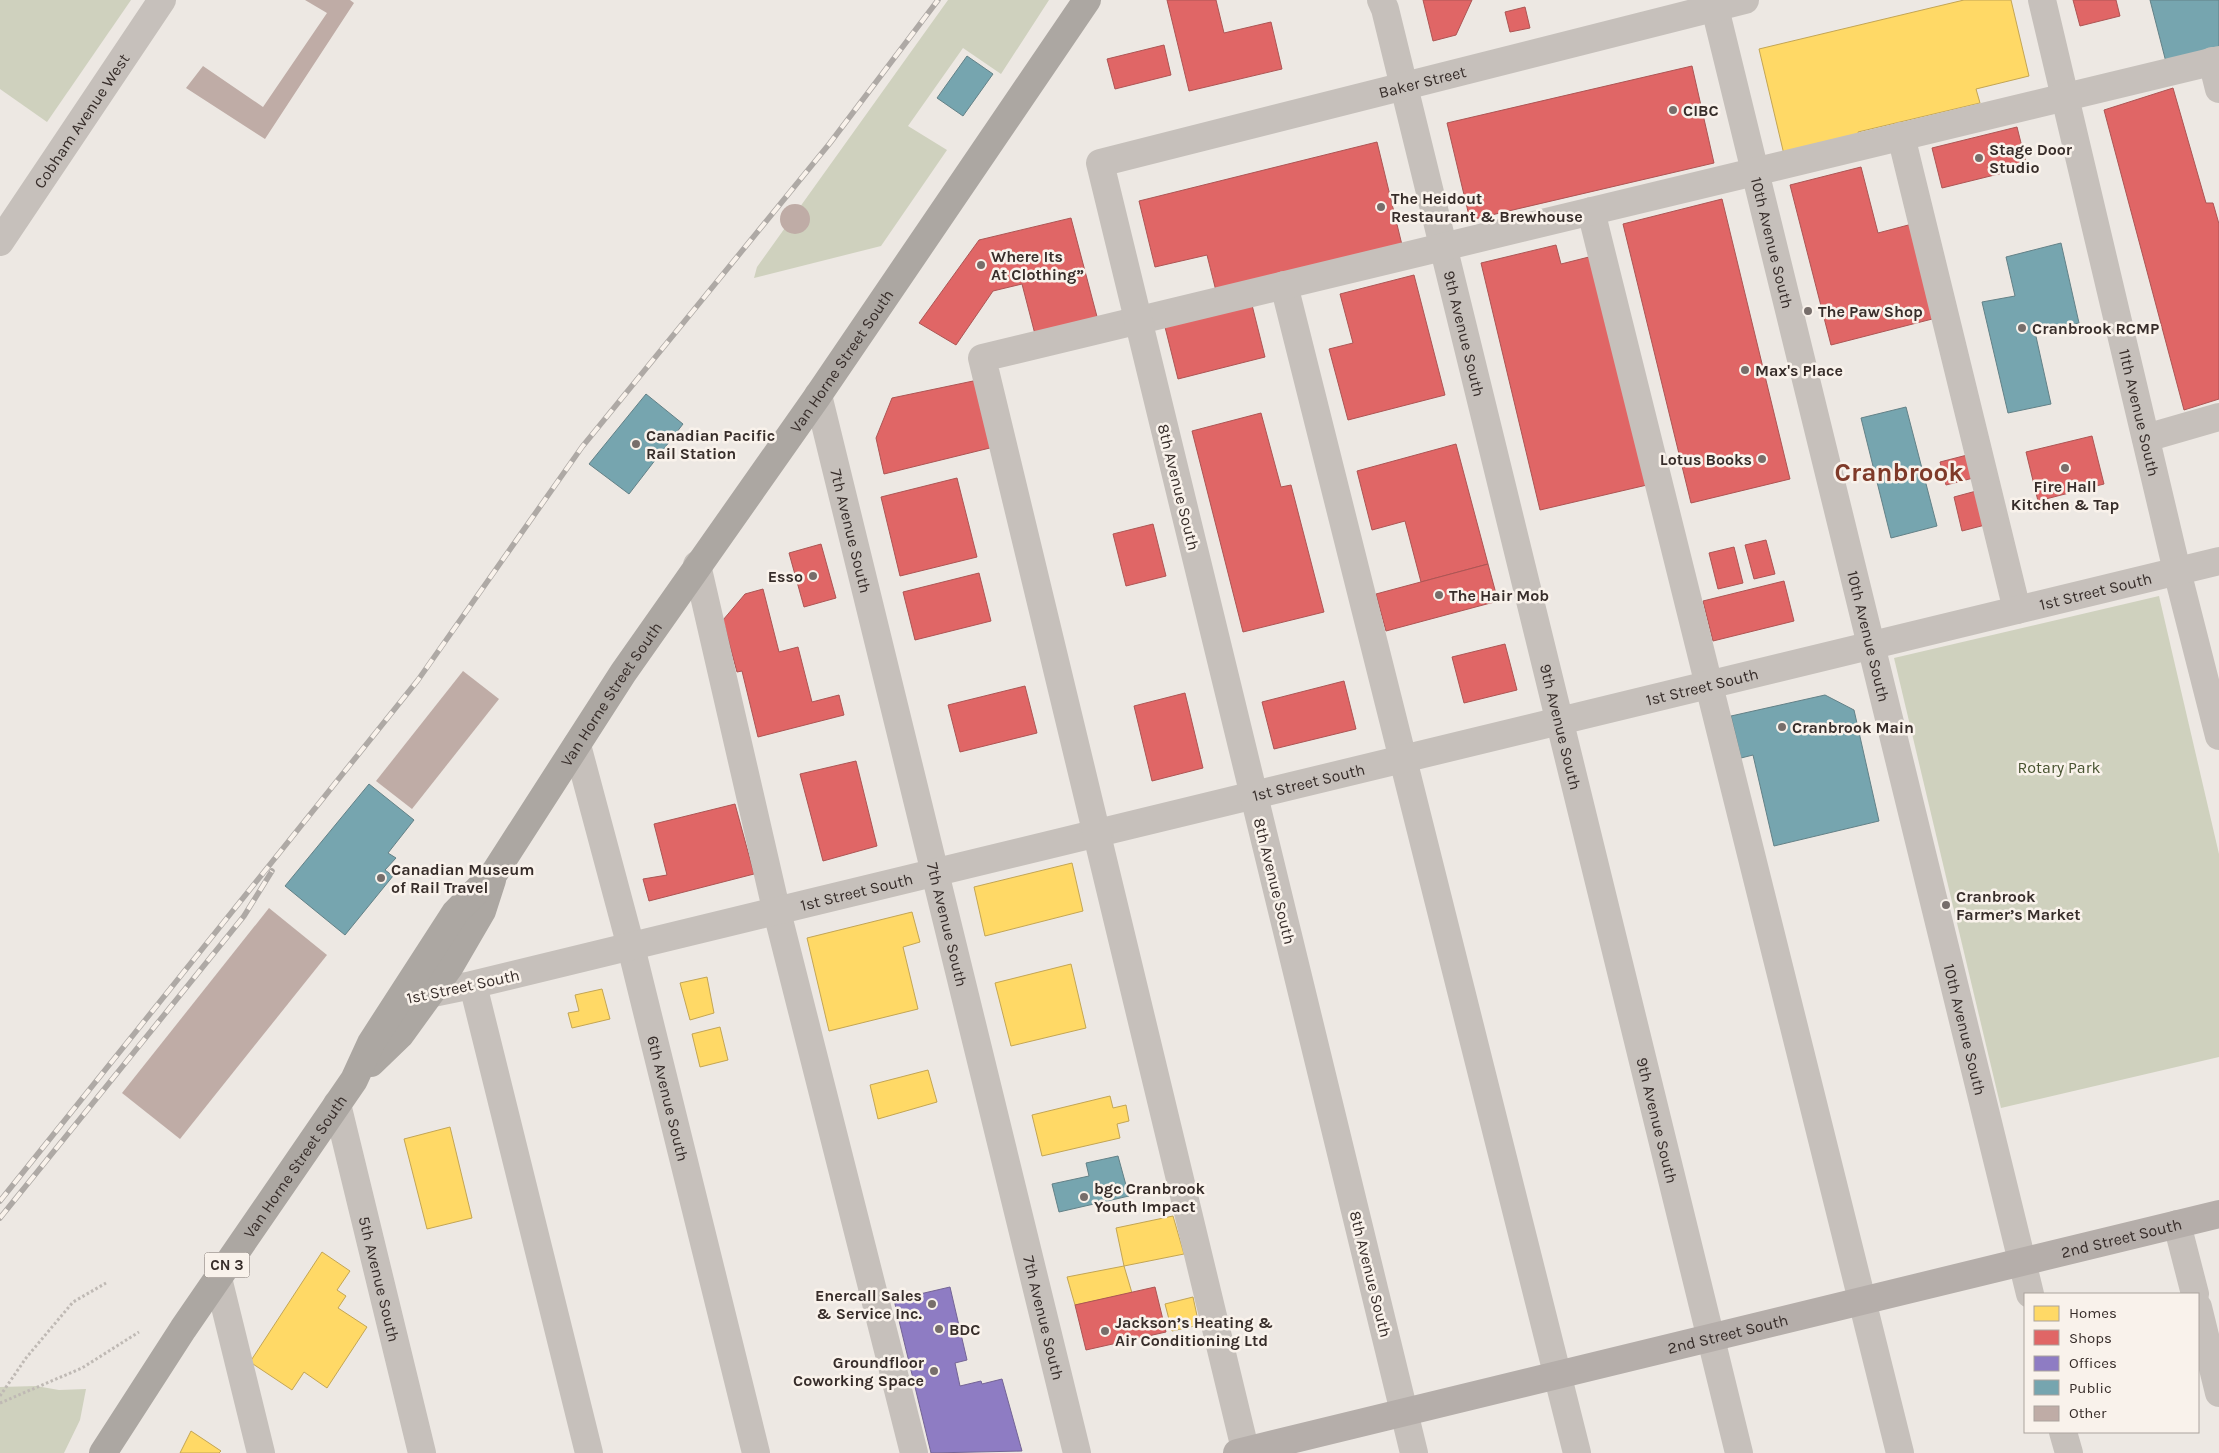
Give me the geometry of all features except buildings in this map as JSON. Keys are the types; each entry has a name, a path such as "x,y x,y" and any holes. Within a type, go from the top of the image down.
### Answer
{"highway":[{"name":"Van Horne Street South","path":"354,1080 371,1043 455,913 495,872 697,565 818,395 1087,0"},
{"name":"Van Horne Street South","path":"104,1452 218,1278 354,1080 400,1035 450,966 482,911 495,872"}],"main road":[{"name":"2nd Street South","path":"1243,1452 2219,1214"}],"street":[{"name":"Cobham Avenue West","path":"0,242 162,0"},
{"name":"9th Avenue South","path":"1381,0 1385,9 1404,86 1739,1453"},
{"name":"Baker Street","path":"1100,163 1404,86 1714,4 1745,0"},
{"name":"11th Avenue South","path":"2042,0 2177,572 2219,736"},
{"name":"10th Avenue South","path":"1714,4 2030,1293"},
{"path":"1243,1452 982,358 2216,61 2219,89"},
{"path":"1901,136 2017,610"},
{"name":"8th Avenue South","path":"1100,163 1414,1453"},
{"path":"1591,211 1900,1453"},
{"path":"1284,285 1577,1453"},
{"name":"7th Avenue South","path":"818,395 1076,1453"},
{"path":"2146,438 2219,417"},
{"name":"1st Street South","path":"398,1000 473,985 2219,561"},
{"path":"697,565 777,911 914,1453"},
{"name":"6th Avenue South","path":"577,745 631,946 756,1453"},
{"path":"473,985 589,1453"},
{"name":"5th Avenue South","path":"337,1104 422,1453"},
{"path":"2177,1224 2194,1293"},
{"path":"218,1278 260,1453"},
{"path":"2199,1311 2219,1394"},
{"path":"2064,1433 2069,1453"}],"path":[{"path":"0,1396 26,1358 73,1302 106,1283"},
{"path":"0,1403 82,1368 139,1332"}],"green space":[{"path":"0,0 131,0 47,122 0,89"},
{"path":"948,0 1049,0 1001,74 963,48 908,126 947,150 881,246 754,278 757,267"},
{"name":"Rotary Park","path":"2159,596 2219,854 2219,1057 2001,1108 1894,658"},
{"path":"36,1386 59,1390 86,1389 80,1420 64,1453 0,1453 0,1387"}],"railway":[{"path":"0,1201 418,680 582,447 830,143 938,0"},
{"path":"0,1218 244,916 272,871"}],"place":[{"name":"CIBC","path":"1673,110"},
{"name":"Stage Door Studio","path":"1979,158"},
{"name":"The Heidout Restaurant & Brewhouse","path":"1381,207"},
{"name":"Where Its At Clothing”","path":"981,265"},
{"name":"The Paw Shop","path":"1808,311"},
{"name":"Cranbrook RCMP","path":"2022,328"},
{"name":"Max's Place","path":"1745,370"},
{"name":"Canadian Pacific Rail Station","path":"636,444"},
{"name":"Lotus Books","path":"1762,459"},
{"name":"Fire Hall Kitchen & Tap","path":"2065,468"},
{"name":"Esso","path":"813,576"},
{"name":"The Hair Mob","path":"1439,595"},
{"name":"Cranbrook Main","path":"1782,727"},
{"name":"Canadian Museum of Rail Travel","path":"381,878"},
{"name":"Cranbrook Farmer’s Market","path":"1946,905"},
{"name":"bgc Cranbrook Youth Impact","path":"1084,1197"},
{"name":"Enercall Sales & Service Inc.","path":"932,1304"},
{"name":"BDC","path":"939,1329"},
{"name":"Jackson’s Heating & Air Conditioning Ltd","path":"1105,1331"},
{"name":"Groundfloor Coworking Space","path":"934,1371"}],"district":[{"name":"Cranbrook","path":"1899,472"}]}
